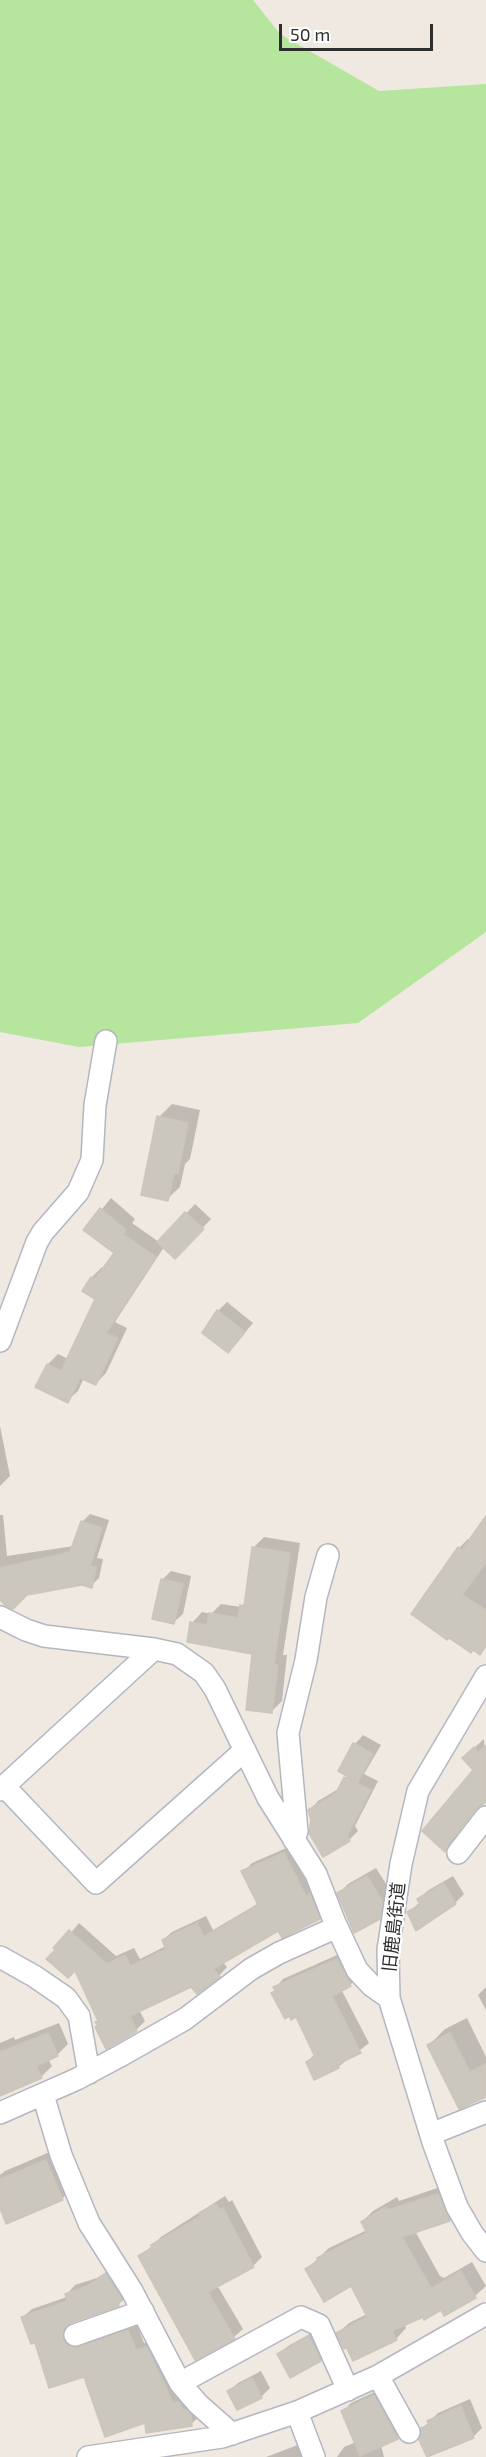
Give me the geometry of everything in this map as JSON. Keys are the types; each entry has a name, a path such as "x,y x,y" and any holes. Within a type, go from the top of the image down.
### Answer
{"street":[{"path":"0,1341 37,1242 78,1192 92,1160 94,1105 106,1041"},
{"path":"294,1840 297,1831 288,1733 306,1660 316,1597 328,1555"},
{"path":"0,1617 44,1636 154,1649 177,1654 204,1673 215,1689 268,1798 316,1874 357,1970 372,1986 388,1998"},
{"path":"154,1649 2,1788 96,1883 245,1750"},
{"name":"旧鹿島街道","path":"486,1676 418,1791 401,1864 388,1950 388,1998 431,2134 457,2207 486,2251"},
{"path":"458,1853 486,1817"},
{"path":"0,2112 89,2073 185,2019 251,1969 279,1953 337,1927"},
{"path":"0,1957 34,1976 66,1998 80,2016 89,2073"},
{"path":"43,2095 61,2155 89,2223 116,2263 180,2383 198,2404 232,2434"},
{"path":"431,2134 486,2112"},
{"path":"75,2335 143,2311"},
{"path":"88,2457 209,2448 232,2434 297,2412 378,2376 486,2314"},
{"path":"180,2383 301,2317 319,2325 348,2390"},
{"path":"378,2376 409,2432"},
{"path":"297,2412 314,2457"}],"green space":[{"path":"0,0 253,0 280,34 379,91 486,84 486,932 358,1023 79,1047 0,1032"}],"building":[{"path":"157,1116 188,1123 178,1174 174,1173 168,1201 141,1195"},
{"path":"100,1208 126,1230 123,1234 156,1257 106,1333 118,1338 96,1385 80,1378 68,1403 35,1387 47,1364 61,1371 95,1299 82,1291 91,1277 95,1279 114,1253 83,1230"},
{"path":"185,1212 204,1229 175,1259 157,1242"},
{"path":"217,1310 245,1332 228,1353 202,1333"},
{"path":"486,1516 486,1562 462,1595 486,1610 486,1646 480,1655 473,1650 471,1653 449,1638 447,1640 411,1614 458,1547 462,1550"},
{"path":"81,1521 102,1528 90,1566 96,1567 92,1588 82,1585 27,1595 13,1609 6,1606 0,1600 0,1568 70,1552"},
{"path":"252,1547 290,1553 274,1665 278,1665 272,1713 246,1710 252,1654 187,1642 190,1622 207,1625 209,1613 238,1618 240,1605 244,1606"},
{"path":"161,1579 183,1584 174,1624 152,1619"},
{"path":"353,1743 373,1754 358,1782 338,1771"},
{"path":"486,1745 486,1802 476,1809 445,1852 422,1831 473,1770 462,1758 474,1747 478,1752"},
{"path":"344,1777 371,1790 347,1836 350,1841 323,1857 309,1833 311,1820 308,1810 336,1793"},
{"path":"284,1853 306,1896 310,1894 320,1919 282,1938 278,1931 213,1969 220,1977 197,1994 191,1987 130,2016 137,2031 106,2049 95,2027 98,2026 95,2022 98,2021 75,1971 68,1978 46,1959 69,1930 107,1964 125,1955 131,1966 166,1949 162,1940 197,1923 204,1937 258,1905 241,1871"},
{"path":"367,1876 382,1901 380,1919 354,1933 337,1893"},
{"path":"444,1883 456,1904 416,1931 407,1912 420,1905 417,1899"},
{"path":"337,1959 351,1986 332,1996 361,2053 338,2064 339,2068 314,2080 306,2062 315,2057 296,2017 291,2020 289,2016 285,2019 271,1993 275,1991 273,1987"},
{"path":"48,2033 58,2056 36,2066 42,2078 0,2096 0,2052"},
{"path":"450,2033 470,2072 486,2064 486,2097 459,2109 427,2045"},
{"path":"46,2160 63,2200 6,2224 0,2208 0,2179"},
{"path":"438,2194 450,2221 402,2237 432,2288 461,2271 476,2298 444,2316 441,2310 424,2320 423,2317 392,2331 397,2340 353,2361 336,2333 367,2317 351,2286 324,2302 305,2269 318,2261 317,2258 367,2233 361,2222 386,2207 388,2210"},
{"path":"216,2204 220,2210 223,2208 254,2267 208,2292 235,2339 195,2360 138,2256 152,2248 151,2245 201,2216 199,2213"},
{"path":"106,2273 122,2300 119,2306 70,2323 63,2332 63,2340 67,2345 79,2347 128,2330 136,2350 147,2347 173,2403 179,2402 183,2410 191,2414 192,2426 146,2433 145,2423 105,2437 84,2377 49,2388 35,2343 31,2344 21,2317 67,2301 65,2294 87,2286"},
{"path":"309,2336 321,2361 290,2378 277,2354"},
{"path":"252,2378 262,2398 237,2410 227,2391"},
{"path":"374,2395 398,2439 360,2456 341,2411"},
{"path":"461,2406 474,2438 427,2457 419,2440 421,2428 429,2425 427,2421"}]}
